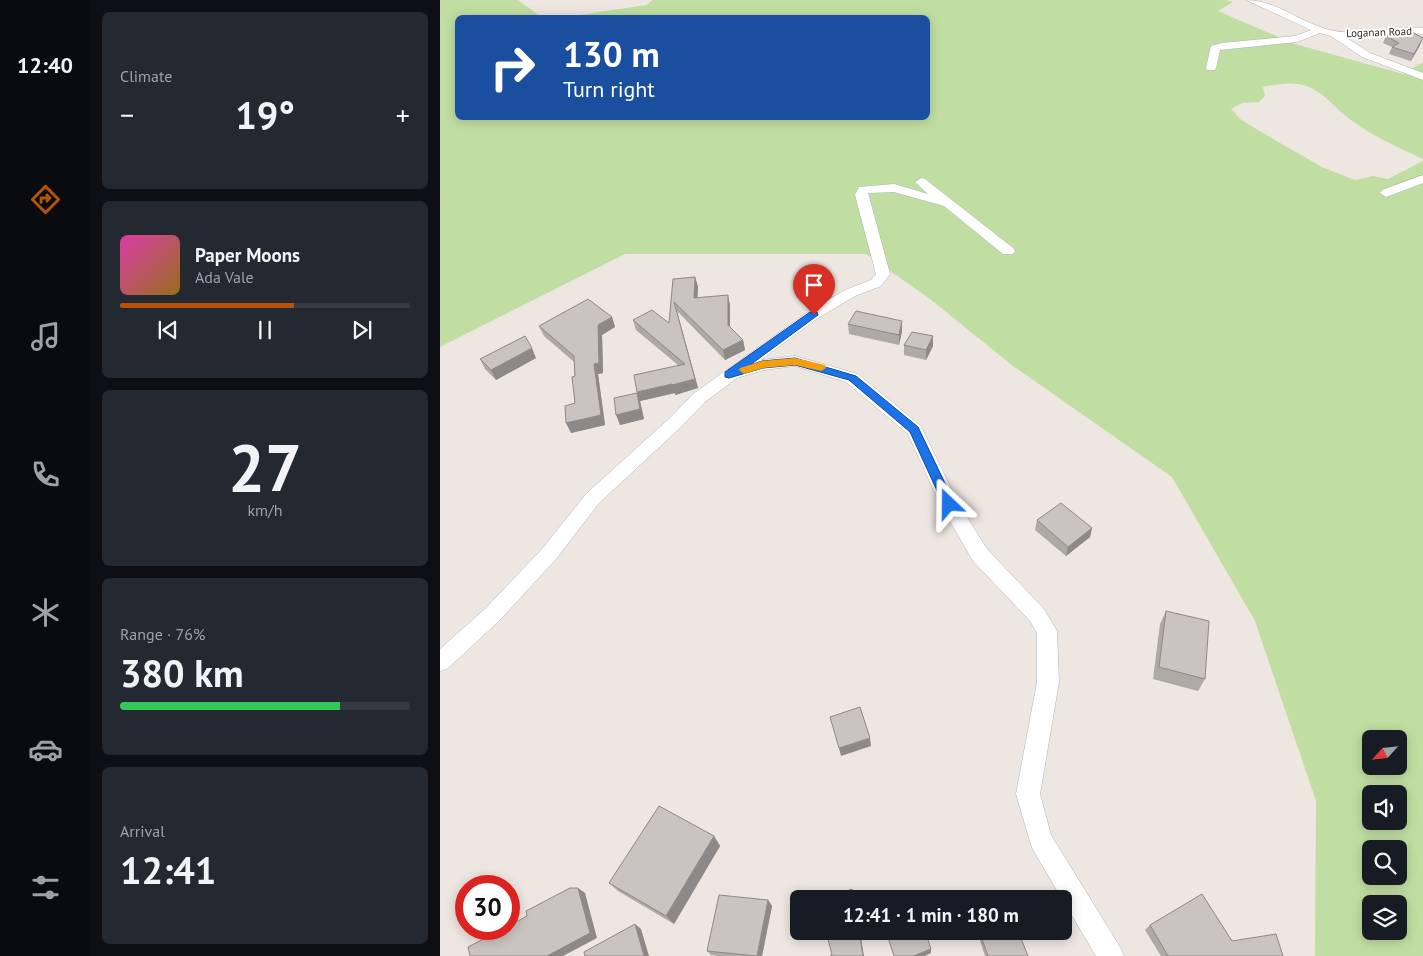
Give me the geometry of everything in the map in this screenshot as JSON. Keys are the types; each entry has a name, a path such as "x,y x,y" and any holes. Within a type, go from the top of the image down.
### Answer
{"street":[{"name":"Loganan Road","path":"1251,0 1319,30 1332,33 1362,34 1408,30 1423,32"},
{"path":"1211,68 1215,48 1297,39 1319,30"},
{"path":"1332,33 1352,44 1366,55 1423,77"},
{"path":"1386,192 1423,179"},
{"path":"921,182 1008,251"},
{"path":"440,662 492,615 549,554 593,498 676,422 699,398 814,315 850,292 876,283 883,274 861,195 863,190 894,188 950,204"},
{"path":"729,375 762,364 795,361 852,378 915,430 949,504 980,556 1037,615 1048,631 1048,682 1028,794 1040,840 1111,956"}],"green space":[{"path":"440,0 518,0 539,15 455,15 455,120 930,120 930,15 580,15 646,5 653,0 1226,0 1233,2 1218,11 1295,44 1403,74 1423,62 1423,159 1361,127 1342,113 1327,98 1303,85 1286,84 1263,87 1265,96 1259,102 1242,103 1231,109 1240,119 1322,167 1355,180 1373,176 1388,179 1423,161 1423,956 1315,956 1316,801 1255,621 1172,477 1013,366 930,299 866,254 625,254 440,347"}],"building":[{"path":"1410,31 1423,38 1414,54 1392,47 1399,43 1386,36"},
{"path":"695,277 694,298 728,295 728,325 743,340 723,350 674,302 695,379 637,392 634,375 685,364 633,320 652,310 669,323 673,279"},
{"path":"588,299 612,317 598,325 599,363 594,364 601,415 566,423 565,406 575,403 572,377 575,376 574,356 539,326"},
{"path":"856,311 902,321 899,335 848,324"},
{"path":"912,332 933,336 926,350 904,345"},
{"path":"525,336 532,348 491,370 480,359"},
{"path":"637,393 640,409 616,415 614,398"},
{"path":"1061,503 1092,528 1068,547 1037,520"},
{"path":"1166,611 1209,621 1205,679 1159,667"},
{"path":"860,707 870,738 839,748 830,717"},
{"path":"659,806 714,836 666,916 609,883"},
{"path":"570,888 578,888 590,933 547,956 470,956 468,947 482,940 520,940 520,920 527,916 526,911"},
{"path":"1202,894 1232,941 1276,934 1283,956 1168,956 1150,925"},
{"path":"719,895 768,900 757,956 707,951"},
{"path":"635,924 644,956 585,956 584,952"},
{"path":"828,940 860,940 863,956 830,956 832,955"},
{"path":"889,940 928,940 931,949 913,956 894,956"},
{"path":"982,940 1022,940 1028,956 988,956"}],"slow traffic":[{"path":"744,370 762,364 795,361 821,368"}],"route":[{"path":"814,315 729,375 762,364 795,361 852,378 915,430 949,504"}]}
